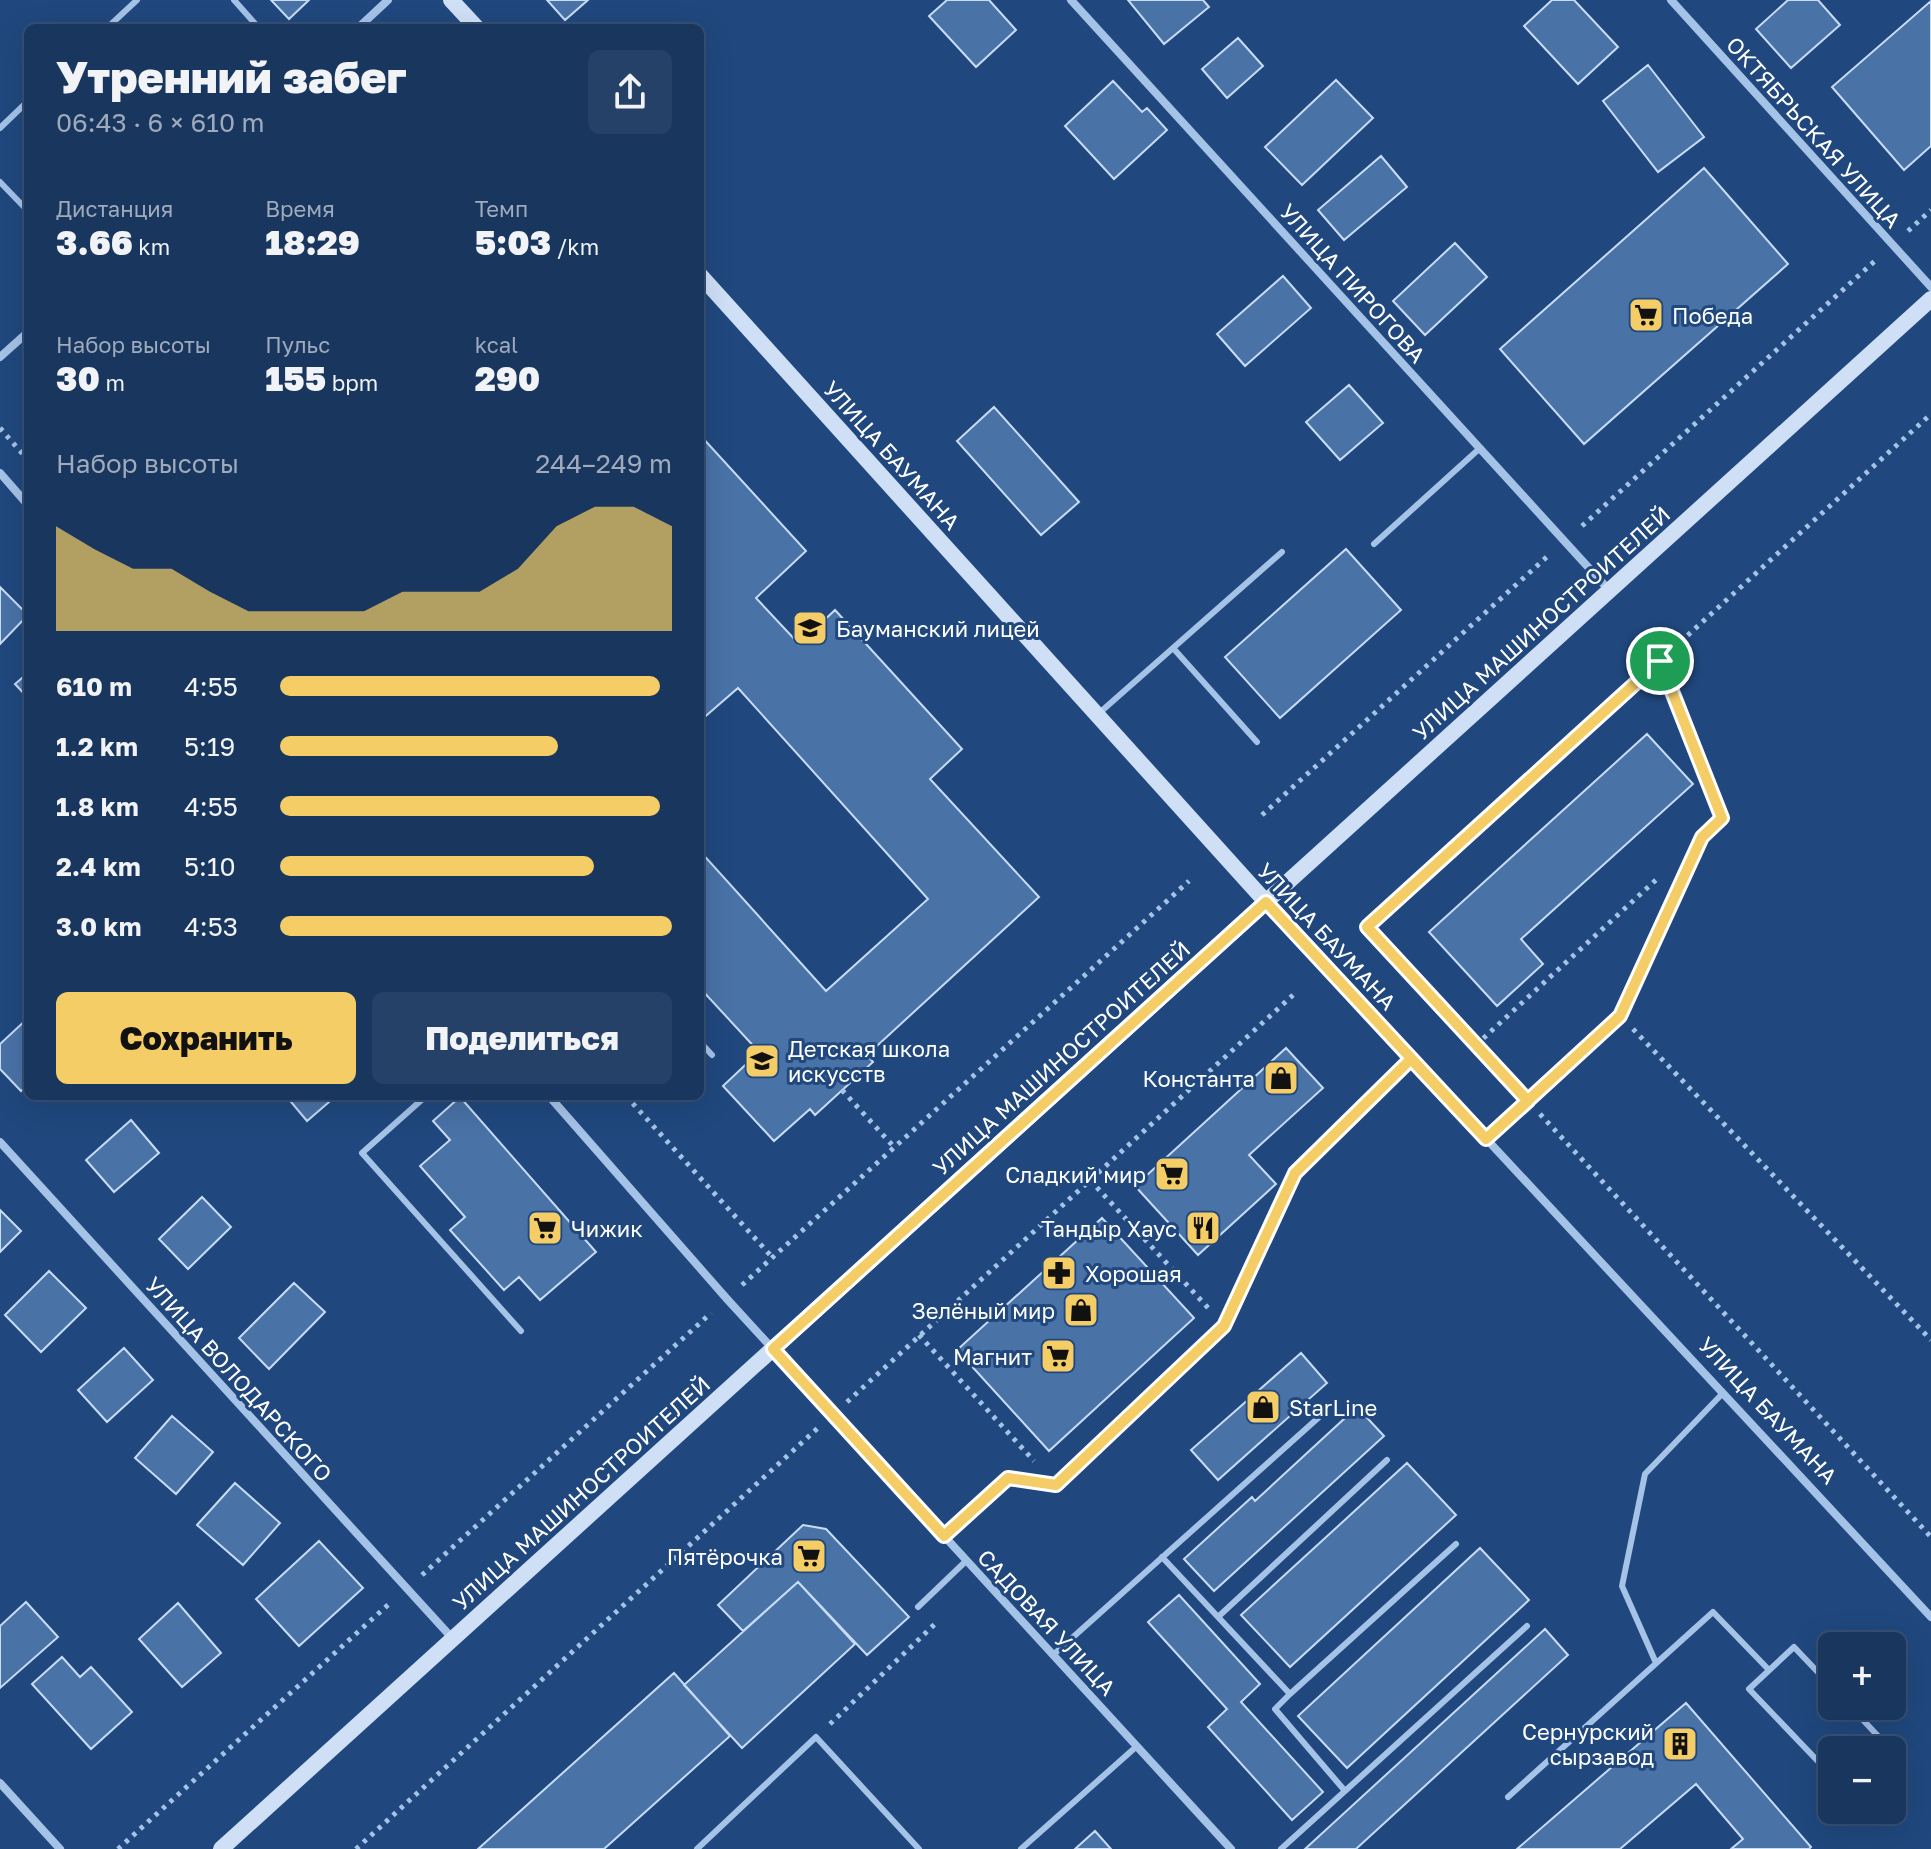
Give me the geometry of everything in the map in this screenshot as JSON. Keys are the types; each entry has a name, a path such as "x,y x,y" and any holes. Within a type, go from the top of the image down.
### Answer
{"main road":[{"path":"451,0 473,24"},
{"name":"УЛИЦА БАУМАНА","path":"704,279 1266,902"},
{"name":"УЛИЦА МАШИНОСТРОИТЕЛЕЙ","path":"221,1849 1931,299"}],"street":[{"path":"362,24 388,0"},
{"name":"УЛИЦА ПИРОГОВА","path":"1071,0 1609,591"},
{"name":"ОКТЯБРЬСКАЯ УЛИЦА","path":"1671,0 1931,287"},
{"path":"0,357 24,336"},
{"path":"0,473 24,500"},
{"name":"УЛИЦА БАУМАНА","path":"1266,902 1931,1617"},
{"name":"САДОВАЯ УЛИЦА","path":"553,1100 727,1299 1231,1849"},
{"name":"УЛИЦА ВОЛОДАРСКОГО","path":"0,1142 453,1639"},
{"path":"0,1783 60,1849"}],"lane":[{"path":"111,24 137,0"},
{"path":"234,0 255,24"},
{"path":"0,128 24,105"},
{"path":"0,182 24,207"},
{"path":"1374,544 1479,449"},
{"path":"1097,715 1282,552"},
{"path":"1173,648 1257,742"},
{"path":"1486,1139 1620,1016 1702,837"},
{"path":"704,1046 712,1055"},
{"path":"944,1536 1008,1478 1056,1485 1224,1326 1295,1173 1411,1059"},
{"path":"422,1100 362,1153 521,1331"},
{"path":"1656,1663 1622,1586 1645,1474 1723,1393"},
{"path":"1053,1655 1327,1410"},
{"path":"1218,1617 1387,1460"},
{"path":"1345,1791 1275,1709 1456,1544"},
{"path":"1162,1557 1290,1694"},
{"path":"918,1607 966,1561"},
{"path":"1508,1797 1713,1612 1769,1670"},
{"path":"1281,1849 1527,1626"},
{"path":"1818,1672 1794,1647 1749,1689 1818,1761"},
{"path":"1863,1720 1879,1736"},
{"path":"697,1849 816,1737 919,1849"},
{"path":"1021,1849 1137,1746"}],"path":[{"path":"1262,815 1931,210"},
{"path":"1931,414 1367,927 1931,1537"},
{"path":"0,428 24,455"},
{"path":"1660,661 1722,818 1702,837"},
{"path":"1476,1045 1668,868"},
{"path":"118,1849 1189,881"},
{"path":"1620,1016 1931,1340"},
{"path":"842,1090 894,1147"},
{"path":"630,1100 772,1257"},
{"path":"1090,1180 1224,1326"},
{"path":"919,1335 1056,1485"},
{"path":"816,1737 939,1621"}],"building":[{"path":"271,0 309,0 289,19"},
{"path":"547,0 588,0 565,20"},
{"path":"947,0 989,0 1016,30 976,67 929,16"},
{"path":"1128,0 1203,0 1209,7 1164,44"},
{"path":"1552,0 1574,0 1618,47 1578,84 1524,26"},
{"path":"1788,0 1818,0 1840,25 1791,68 1756,29"},
{"path":"1931,1 1931,146 1904,170 1832,87"},
{"path":"1238,38 1263,66 1227,98 1202,69"},
{"path":"1648,65 1704,137 1658,172 1603,101"},
{"path":"1336,80 1373,118 1302,185 1265,147"},
{"path":"1113,81 1142,112 1147,108 1167,130 1114,179 1065,126"},
{"path":"1381,156 1407,187 1344,240 1318,210"},
{"path":"1704,168 1788,264 1584,444 1500,349"},
{"path":"1455,243 1487,277 1425,335 1393,301"},
{"path":"1283,276 1311,308 1245,366 1217,334"},
{"path":"1349,385 1383,423 1340,460 1306,422"},
{"path":"994,407 1079,502 1041,535 957,441"},
{"path":"704,439 806,551 756,598 799,644 835,610 962,749 930,779 1039,897 867,1055 873,1062 815,1115 810,1109 774,1141 723,1086 759,1052 704,992 704,855 826,991 928,899 738,688 704,718"},
{"path":"1346,549 1401,610 1280,718 1225,657"},
{"path":"0,587 24,611 24,619 0,644"},
{"path":"24,676 24,694 15,684"},
{"path":"1647,734 1693,784 1521,939 1543,964 1497,1006 1429,932"},
{"path":"24,1022 24,1088 21,1091 0,1069 0,1044"},
{"path":"1286,1048 1323,1088 1249,1155 1276,1184 1198,1255 1135,1186"},
{"path":"289,1100 331,1100 307,1121"},
{"path":"457,1100 463,1100 596,1252 540,1300 519,1277 504,1290 450,1230 465,1217 420,1166 450,1140 433,1121"},
{"path":"131,1120 159,1153 114,1192 86,1160"},
{"path":"202,1197 231,1227 188,1269 159,1239"},
{"path":"0,1210 21,1231 0,1252"},
{"path":"1102,1218 1194,1318 1049,1451 957,1350"},
{"path":"49,1271 86,1308 41,1352 5,1315"},
{"path":"294,1283 325,1312 269,1369 239,1338"},
{"path":"124,1348 153,1380 107,1422 78,1390"},
{"path":"1301,1353 1327,1383 1218,1480 1191,1450"},
{"path":"1357,1407 1384,1436 1214,1591 1184,1559 1252,1497 1255,1501"},
{"path":"172,1416 213,1452 176,1494 135,1458"},
{"path":"1407,1463 1456,1515 1290,1667 1241,1615"},
{"path":"235,1483 280,1523 243,1565 197,1525"},
{"path":"803,1525 826,1529 909,1617 867,1655 798,1582 743,1631 718,1605"},
{"path":"319,1541 363,1588 299,1646 256,1599"},
{"path":"1480,1548 1529,1600 1347,1768 1298,1716"},
{"path":"798,1582 855,1644 742,1748 684,1685"},
{"path":"1179,1595 1260,1684 1241,1702 1323,1792 1292,1820 1208,1727 1227,1709 1148,1622"},
{"path":"26,1602 58,1637 0,1688 0,1626"},
{"path":"178,1603 221,1653 182,1687 139,1639"},
{"path":"1545,1629 1568,1655 1356,1849 1305,1849"},
{"path":"62,1657 80,1677 91,1667 132,1712 91,1749 32,1684"},
{"path":"674,1673 730,1736 604,1849 478,1849"},
{"name":"Сернурский сырзавод","path":"1686,1703 1811,1847 1809,1849 1731,1849 1743,1839 1696,1784 1620,1849 1517,1849"},
{"path":"1095,1831 1111,1849 1075,1849"}],"place":[{"name":"Победа","path":"1646,315"},
{"name":"Бауманский лицей","path":"810,628"},
{"name":"Детская школа искусств","path":"762,1061"},
{"name":"Константа","path":"1281,1078"},
{"name":"Сладкий мир","path":"1172,1174"},
{"name":"Чижик","path":"545,1228"},
{"name":"Тандыр Хаус","path":"1203,1228"},
{"name":"Хорошая","path":"1059,1273"},
{"name":"Зелёный мир","path":"1081,1310"},
{"name":"Магнит","path":"1058,1356"},
{"name":"StarLine","path":"1263,1407"},
{"name":"Пятёрочка","path":"809,1556"},
{"name":"Сернурский сырзавод","path":"1680,1744"}],"route":[{"path":"1660,661 1367,927 1528,1101 1486,1139 1411,1059 1295,1173 1224,1326 1056,1485 1008,1478 944,1536 773,1349 1266,902 1486,1139 1620,1016 1702,837 1722,818 1660,661"}]}
